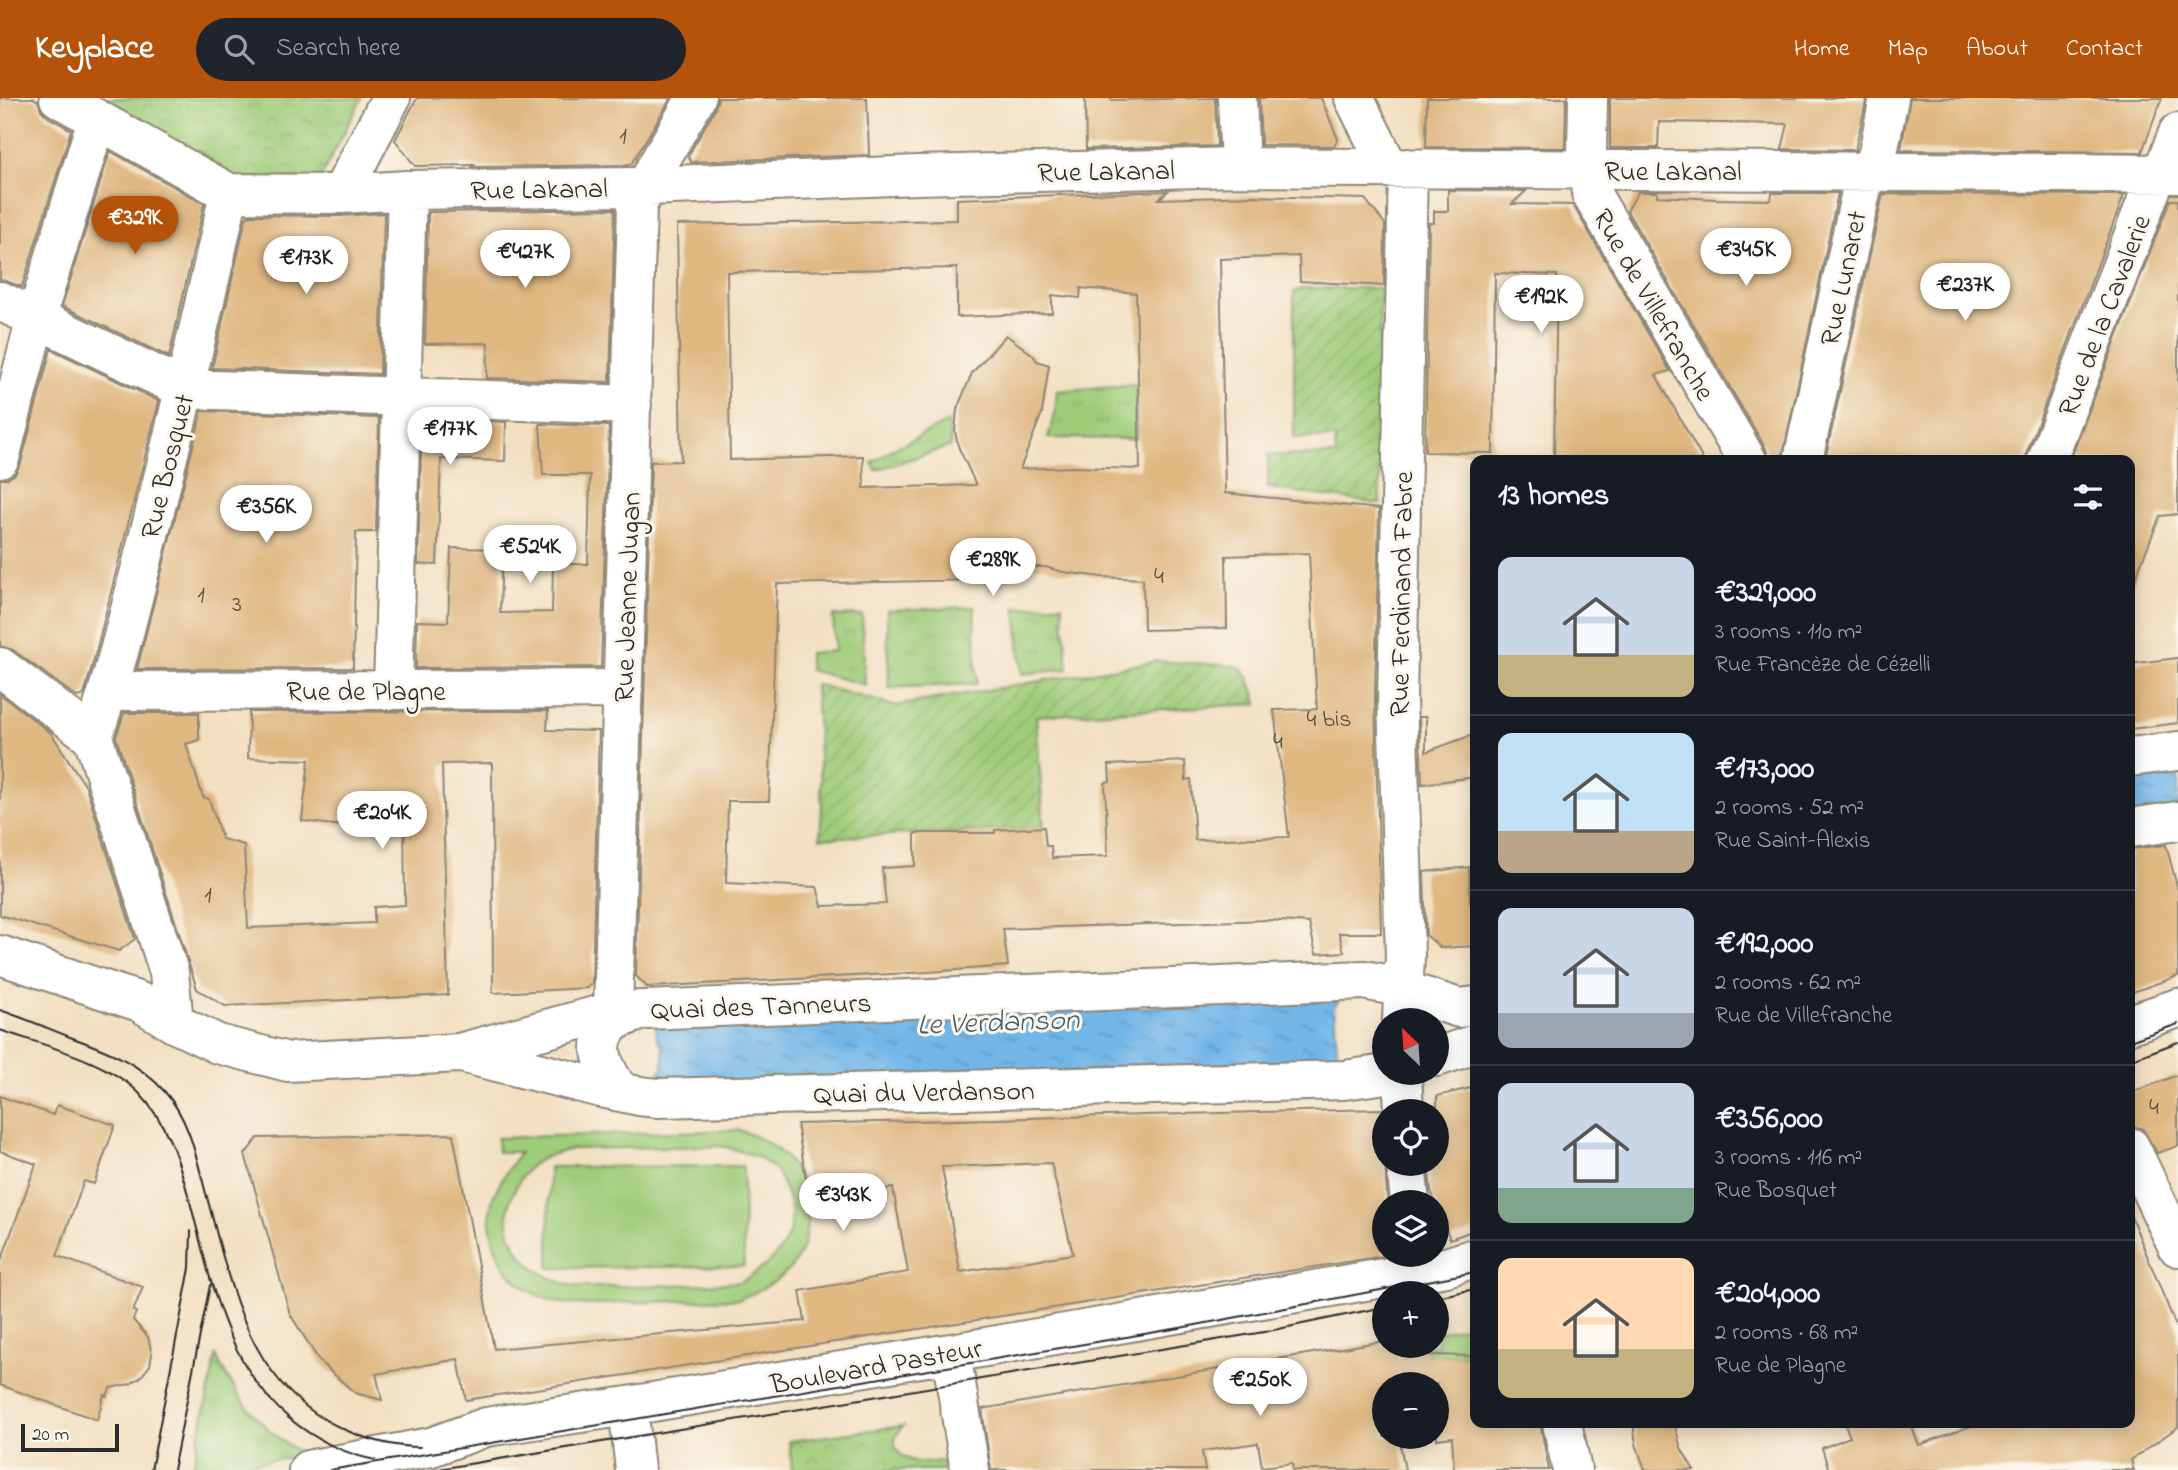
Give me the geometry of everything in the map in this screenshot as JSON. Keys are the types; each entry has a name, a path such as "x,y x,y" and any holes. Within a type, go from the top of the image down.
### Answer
{"street":[{"name":"Rue Lakanal","path":"59,98 229,193 341,194 1240,167 2168,174"},
{"path":"341,194 391,98"},
{"name":"Rue Jeanne Jugan","path":"630,1010 623,689 637,206 696,98"},
{"path":"1237,98 1240,167"},
{"name":"Rue Ferdinand Fabre","path":"1354,98 1398,168 1397,699 1405,956 1402,1005"},
{"name":"Rue de Villefranche","path":"1588,98 1588,170 1591,193 1744,455"},
{"name":"Rue Lunaret","path":"1805,455 1860,196 1878,153 1889,98"},
{"path":"0,458 36,318 93,132 99,121"},
{"name":"Rue de la Cavalerie","path":"2049,455 2168,174 2166,163 2178,133"},
{"path":"393,690 407,190"},
{"name":"Rue Bosquet","path":"93,737 108,691 185,390 229,193"},
{"path":"0,301 185,390 632,405"},
{"path":"0,667 93,737 169,972 174,1023"},
{"name":"Rue de Plagne","path":"108,691 623,689"},
{"path":"2135,756 2178,751"},
{"path":"2135,827 2178,821"},
{"name":"Quai des Tanneurs","path":"0,955 141,1002 174,1023 218,1044 288,1062 459,1053 630,1010 1364,980 1402,1005"},
{"path":"1402,1005 1470,1007"},
{"path":"2135,1022 2178,1008"},
{"path":"620,1091 605,1066 601,1054 601,1037 615,1021 630,1010"},
{"path":"1449,1053 1470,1046"},
{"name":"Quai du Verdanson","path":"459,1053 601,1088 658,1098 1344,1080 1372,1076"},
{"path":"2135,1157 2178,1247"},
{"name":"Boulevard Pasteur","path":"312,1469 431,1447 486,1427 951,1353 1452,1260"},
{"path":"951,1353 970,1470"},
{"path":"628,1406 635,1470"},
{"path":"1563,1428 1572,1470"}],"green space":[{"path":"99,98 362,98 320,179 233,178 103,103"},
{"path":"1304,288 1380,288 1380,504 1268,488 1268,455 1336,455 1335,438 1294,438 1294,292"},
{"path":"1136,384 1136,439 1048,438 1055,414 1057,391"},
{"path":"948,422 951,446 876,470 872,463 891,450"},
{"path":"1062,604 1068,669 1022,674 1016,608"},
{"path":"974,607 977,684 889,688 887,610"},
{"path":"862,615 865,685 809,670 809,653 835,651 833,616"},
{"path":"1157,661 1238,666 1248,676 1258,704 1036,716 1044,828 820,838 822,803 815,684 895,706"},
{"path":"739,1130 755,1136 782,1154 800,1177 807,1207 807,1230 802,1248 785,1274 739,1299 587,1305 561,1303 543,1298 525,1288 511,1275 496,1249 490,1220 493,1197 520,1152 498,1152 497,1138","holes":["722,1146 755,1156 774,1169 789,1201 791,1216 790,1230 777,1254 740,1282 578,1286 548,1277 524,1258 515,1246 508,1217 510,1202 523,1175 541,1159 572,1149"]},
{"path":"743,1166 744,1266 549,1268 549,1167"},
{"path":"1470,1326 1470,1356 1449,1355 1449,1330"},
{"path":"216,1356 253,1414 277,1437 306,1456 249,1463 221,1470 192,1470"},
{"path":"903,1426 895,1442 897,1450 910,1460 919,1462 942,1460 944,1470 792,1470 789,1441"}],"water":[{"path":"2178,768 2178,812 2135,816 2135,774"},
{"name":"Le Verdanson","path":"1339,1000 1334,1007 1337,1051 1342,1061 658,1090 659,1072 663,1067 663,1046 657,1038 656,1026"}],"building":[{"path":"0,98 33,98 48,117 71,130 22,287 0,279"},
{"path":"417,98 671,98 632,163 628,165 472,167 474,165 415,166 395,140"},
{"path":"718,98 867,98 869,155 691,162 688,156 715,109"},
{"path":"1085,98 1215,98 1217,146 1086,149"},
{"path":"1259,98 1321,98 1338,139 1334,146 1261,145"},
{"path":"1427,98 1566,98 1565,148 1426,147"},
{"path":"1610,98 1867,98 1855,150 1782,149 1788,124 1659,122 1658,148 1610,148"},
{"path":"1910,98 2162,98 2142,152 1901,150"},
{"path":"110,151 204,204 169,357 62,306"},
{"path":"1448,190 1526,191 1512,204 1573,205 1670,371 1656,375 1700,455 1554,455 1557,275 1495,273 1493,453 1425,452 1429,223 1434,223 1434,211 1448,211"},
{"path":"1168,191 1159,199 1255,196 1365,199 1385,224 1384,286 1300,281 1299,256 1220,259 1225,493 1379,509 1375,700 1381,933 1339,933 1344,952 1316,954 1309,923 1267,920 1003,929 1008,966 647,987 636,976 651,462 681,461 677,225 957,220 957,199","holes":["957,268 957,317 1052,313 1052,295 1080,298 1081,288 1136,293 1140,469 1020,469 1042,413 1049,365 1037,361 1006,335 972,373 957,409 955,431 958,446 976,485 864,488 863,456 730,460 727,272","1309,553 1317,709 1274,710 1289,837 1195,840 1191,779 1186,780 1185,761 1109,765 1110,782 1105,783 1108,856 1052,858 1051,846 1046,846 1044,827 995,830 995,833 915,833 915,866 882,868 886,904 822,906 817,887 726,883 728,801 769,801 777,584 979,580 978,567 1045,567 1102,577 1143,579 1144,630 1227,628 1226,556"]},
{"path":"1638,192 1657,192 1657,196 1771,200 1772,193 1838,193 1783,455 1768,455 1627,211"},
{"path":"1883,194 2124,195 2027,455 1826,455"},
{"path":"2170,200 2178,200 2178,514 2160,516 2135,579 2135,455 2072,455"},
{"path":"615,209 610,382 487,378 488,343 425,344 430,212"},
{"path":"384,213 380,374 212,368 246,218 250,215 341,216"},
{"path":"51,349 159,401 84,695 77,697 13,650 0,646 0,479 7,479 15,474 21,463"},
{"path":"202,411 379,418 376,532 356,532 353,668 137,669"},
{"path":"422,419 506,422 505,461 441,459 437,565 418,564"},
{"path":"540,424 609,426 601,667 416,668 417,621 448,622 451,548 502,549 500,613 552,612 553,564 588,564 590,475 543,475"},
{"path":"2178,658 2178,723 2135,728 2135,663"},
{"path":"0,694 51,733 86,787 135,939 119,951 0,915"},
{"path":"548,711 547,730 599,731 592,983 587,988 493,993 492,763 442,764 448,995 225,1006 197,989 116,737 124,713 199,713 199,740 186,744 203,797 209,799 222,839 244,845 248,928 374,923 374,907 405,905 404,813 342,815 341,826 302,821 309,760 248,758 249,712"},
{"path":"1419,717 1426,717 1426,752 1470,736 1470,778 1422,784"},
{"path":"2166,845 2178,890 2178,976 2135,991 2135,848"},
{"path":"1469,867 1470,946 1441,948 1426,935 1424,872"},
{"path":"2178,1075 2178,1146 2157,1153 2143,1129 2135,1127 2135,1091"},
{"path":"1470,1088 1470,1232 1450,1239 1449,1190 1431,1190 1429,1176 1449,1176 1449,1099 1437,1099 1437,1096"},
{"path":"0,1096 53,1115 57,1105 115,1125 94,1184 84,1181 57,1256 143,1287 133,1311 136,1312 133,1320 148,1337 152,1354 150,1365 141,1377 130,1384 110,1388 107,1396 104,1395 97,1420 0,1385 0,1264 36,1164 0,1151"},
{"path":"1372,1109 1372,1176 1386,1176 1387,1190 1372,1190 1372,1258 466,1400 458,1359 376,1374 382,1400 355,1393 320,1362 290,1314 245,1154 258,1138 453,1134 494,1349 805,1321 800,1291 908,1272 893,1188 810,1202 797,1124","holes":["1051,1163 1073,1254 960,1272 942,1167"]},
{"path":"2135,1226 2178,1331 2178,1427 2131,1460 2134,1470 1829,1470 1822,1448 1850,1437 1846,1428 1912,1428 1919,1445 1965,1428 2135,1428"},
{"path":"1372,1343 1372,1358 1470,1356 1470,1428 1541,1428 1549,1470 1454,1470 1452,1437 1449,1437 1449,1372 1372,1372 1372,1449 1401,1449 1405,1470 1293,1470 1292,1463 1262,1467 1258,1443 1202,1451 1205,1470 991,1470 982,1409"},
{"path":"1634,1428 1675,1428 1681,1448 1694,1470 1645,1470"}],"tram line":[{"path":"0,1010 121,1058 144,1073 165,1092 180,1114 191,1138 234,1294 247,1328 263,1358 284,1386 310,1410 343,1429 380,1442 420,1447"},
{"path":"2135,1039 2178,1024"},
{"path":"0,1030 110,1071 139,1093 158,1117 171,1144 224,1319 235,1347 250,1373 268,1397 299,1426 341,1449 375,1460"},
{"path":"2135,1058 2178,1042"},
{"path":"151,1470 190,1268 191,1231"},
{"path":"330,1470 1180,1328 1470,1273"},
{"path":"173,1470 210,1285"},
{"path":"1449,1294 1470,1290"},
{"path":"433,1470 1264,1332 1372,1310"}]}
